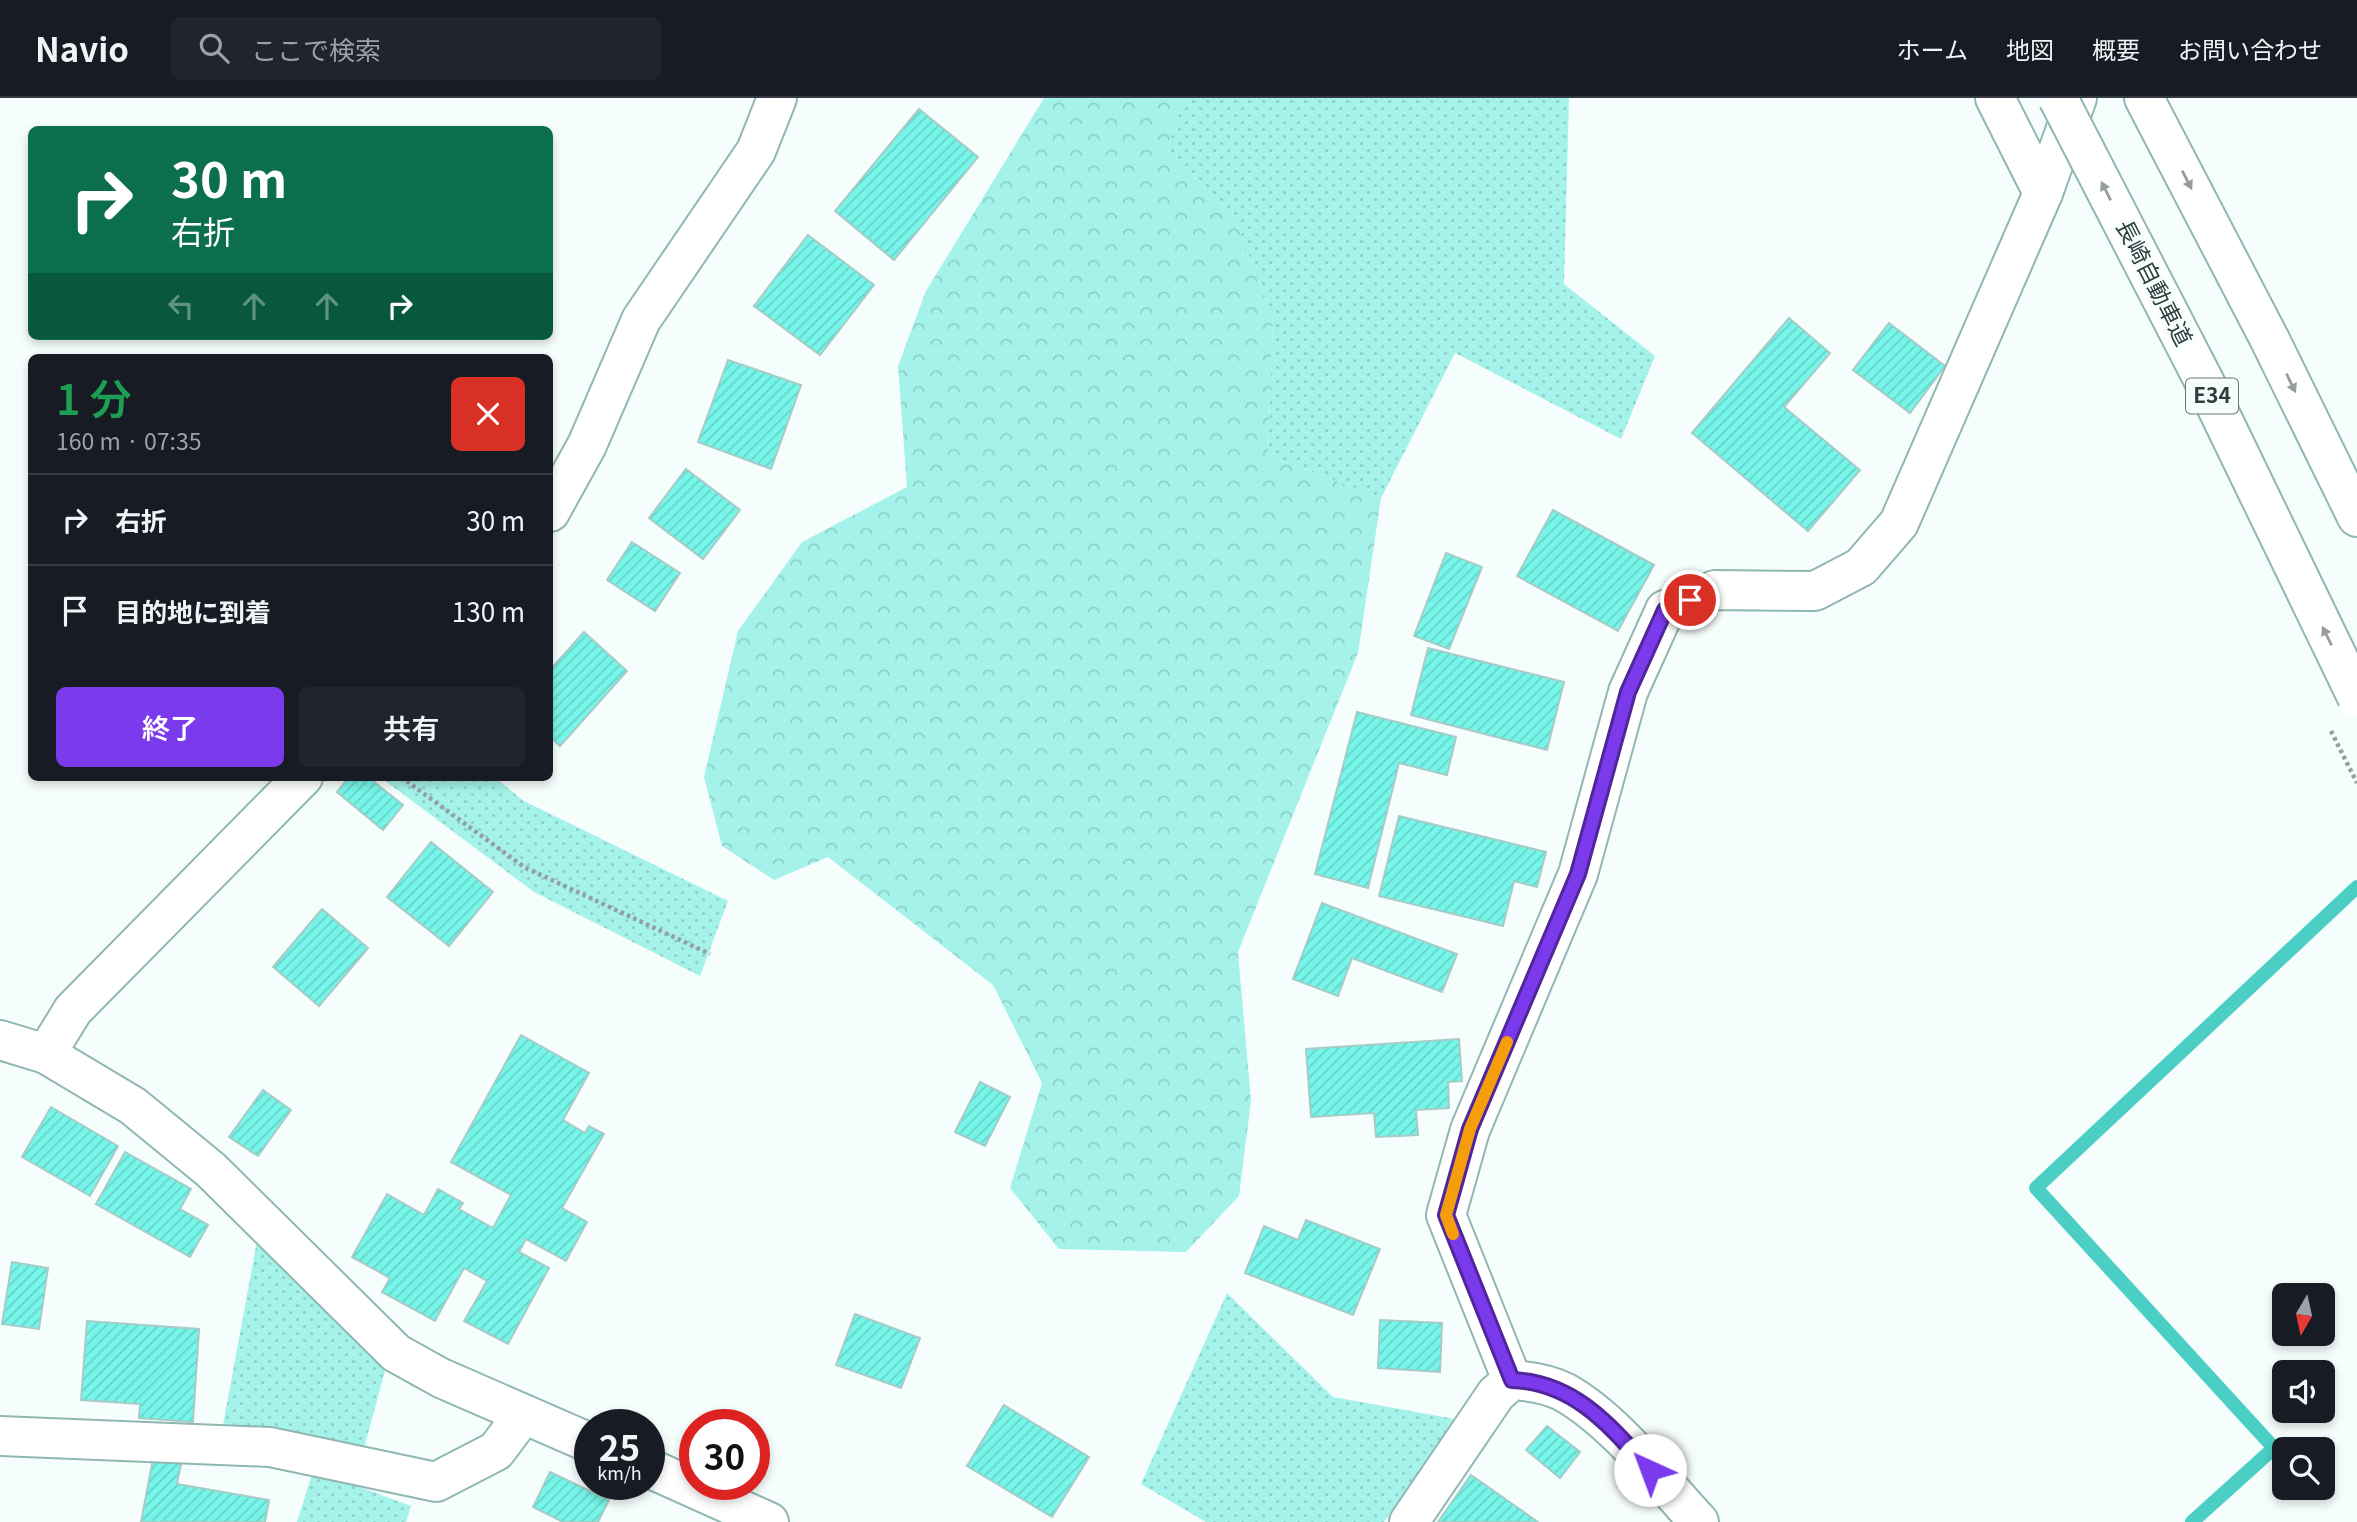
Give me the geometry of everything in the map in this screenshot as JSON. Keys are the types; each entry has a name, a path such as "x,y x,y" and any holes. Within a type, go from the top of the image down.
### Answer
{"main road":[{"path":"553,507 587,445 641,320 756,152 777,98"},
{"path":"1994,98 2043,193"},
{"name":"長崎自動車道","path":"2057,98 2204,381 2357,697"},
{"path":"1512,1380 1446,1215 1470,1129 1578,874 1628,692 1665,610 1714,590 1815,590 1861,568 1899,523 2043,193 2077,98"},
{"path":"2144,98 2270,340 2357,517"},
{"path":"46,1054 73,1010 299,781"},
{"path":"0,1040 46,1054 133,1106 211,1170 396,1353 441,1378 574,1436"},
{"path":"1409,1522 1496,1394 1512,1380 1530,1381 1562,1391 1602,1418 1699,1522"},
{"path":"0,1436 270,1447 436,1482 496,1451 523,1415"},
{"path":"665,1475 769,1522"}],"path":[{"path":"406,781 524,867 710,954"}],"green space":[{"path":"1044,98 1184,98 1167,150 1234,216 1273,319 1268,455 1381,498 1358,653 1238,952 1251,1101 1239,1196 1186,1252 1059,1249 1010,1188 1042,1083 993,985 828,857 774,880 722,846 704,777 738,631 802,542 907,487 898,366 926,291"},
{"path":"1184,98 1569,98 1564,284 1655,356 1621,439 1455,353 1381,498 1268,455 1273,319 1234,216 1167,150"},
{"path":"385,781 499,781 524,801 728,901 700,976 534,892"},
{"path":"257,1241 385,1371 354,1485 411,1506 406,1522 297,1522 323,1439 223,1425"},
{"path":"1227,1293 1333,1397 1455,1419 1384,1522 1206,1522 1141,1484"}],"building":[{"path":"919,109 978,157 894,260 835,211"},
{"path":"808,235 874,285 820,355 754,306"},
{"path":"1789,318 1830,353 1784,407 1860,470 1808,531 1692,433"},
{"path":"1889,323 1945,366 1910,413 1853,370"},
{"path":"728,360 801,385 771,469 698,442"},
{"path":"686,469 740,510 703,559 649,518"},
{"path":"1553,510 1654,565 1618,631 1517,576"},
{"path":"632,542 680,573 655,611 607,580"},
{"path":"1446,553 1482,567 1449,649 1414,636"},
{"path":"584,632 627,671 560,746 553,740 553,667"},
{"path":"1428,648 1564,682 1547,750 1411,715"},
{"path":"1357,712 1456,737 1447,775 1399,763 1368,888 1315,874"},
{"path":"346,781 373,781 403,805 383,830 337,792"},
{"path":"1399,816 1546,852 1537,887 1514,881 1503,926 1379,896"},
{"path":"431,842 493,892 449,946 387,897"},
{"path":"1322,903 1457,954 1442,992 1352,958 1338,996 1293,979"},
{"path":"322,909 368,948 319,1006 273,967"},
{"path":"521,1035 589,1073 563,1120 585,1133 589,1126 604,1134 562,1208 587,1222 566,1261 526,1239 519,1252 549,1268 508,1344 464,1321 487,1281 464,1268 435,1321 382,1292 390,1278 352,1257 387,1194 424,1215 438,1189 463,1203 459,1209 493,1228 511,1195 451,1162"},
{"path":"1459,1039 1462,1081 1448,1082 1449,1108 1416,1110 1418,1135 1376,1137 1374,1113 1311,1117 1306,1049"},
{"path":"980,1082 1010,1097 985,1146 955,1132"},
{"path":"263,1090 291,1110 258,1156 229,1137"},
{"path":"51,1107 118,1146 90,1196 22,1157"},
{"path":"125,1152 191,1189 180,1209 208,1225 190,1257 96,1204"},
{"path":"1306,1220 1380,1249 1353,1315 1245,1273 1264,1226 1298,1240"},
{"path":"12,1262 48,1268 39,1329 2,1324"},
{"path":"855,1314 920,1338 901,1388 836,1365"},
{"path":"1380,1320 1442,1323 1440,1372 1378,1368"},
{"path":"87,1321 199,1329 193,1422 139,1418 140,1404 81,1400"},
{"path":"1004,1405 1089,1457 1052,1517 967,1466"},
{"path":"1547,1426 1580,1452 1560,1478 1526,1450"},
{"path":"153,1459 181,1464 177,1484 269,1500 265,1522 141,1522"},
{"path":"550,1472 574,1483 574,1500 609,1500 598,1522 563,1522 533,1507"},
{"path":"1471,1475 1538,1522 1438,1522"}],"waterway":[{"path":"2192,1522 2274,1448 2036,1188 2357,887"}],"slow traffic":[{"path":"1453,1234 1446,1215 1470,1129 1507,1042"}],"route":[{"path":"1650,1470 1602,1418 1562,1391 1530,1381 1512,1380 1446,1215 1470,1129 1578,874 1628,692 1665,610 1690,600"}]}
